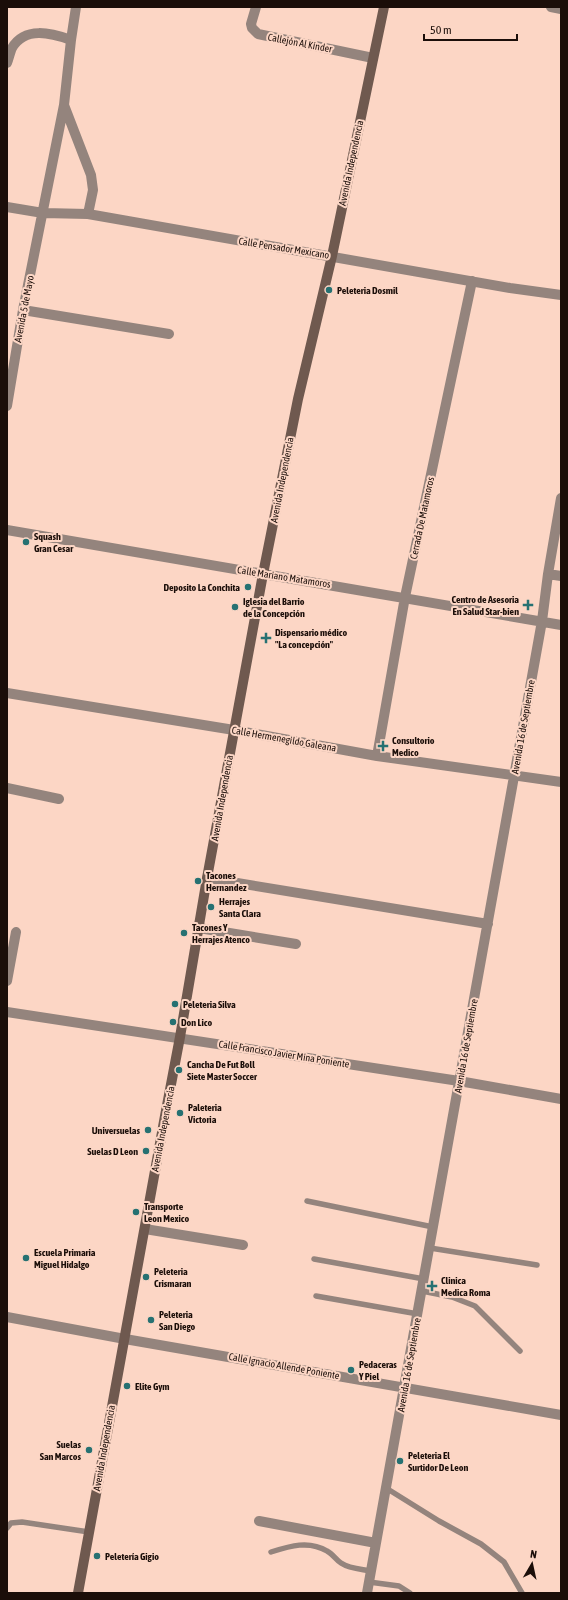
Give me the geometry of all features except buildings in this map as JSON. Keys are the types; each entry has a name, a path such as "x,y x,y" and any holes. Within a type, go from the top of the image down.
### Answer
{"main road":[{"name":"Avenida Independencia","path":"78,1593 263,574 298,399 332,256 384,7"}],"street":[{"name":"Avenida 5 de Mayo","path":"7,406 23,310 64,105 76,7"},
{"name":"Callejón Al Kínder","path":"256,7 251,24 252,28 258,34 373,58"},
{"path":"550,7 561,9"},
{"path":"7,63 12,48 20,39 35,32 51,33 71,40"},
{"path":"64,105 92,175 93,190 88,214"},
{"name":"Calle Pensador Mexicano","path":"7,207 43,213 88,214 510,288 561,295"},
{"name":"Cerrada De Matamoros","path":"377,756 405,597 472,281"},
{"path":"23,310 169,334"},
{"name":"Avenida 16 de Septiembre","path":"367,1593 542,621 548,574 561,498"},
{"name":"Calle Mariano Matamoros","path":"7,530 405,597 561,625"},
{"path":"548,574 561,576"},
{"name":"Calle Hermenegildo Galeana","path":"7,693 234,730 377,756 561,782"},
{"path":"7,788 59,799"},
{"path":"207,878 488,924"},
{"path":"199,928 296,944"},
{"path":"7,981 16,932"},
{"name":"Calle Francisco Javier Mina Poniente","path":"7,1012 180,1037 459,1081 561,1099"},
{"path":"144,1229 243,1245"},
{"name":"Calle Ignacio Allende Poniente","path":"7,1317 561,1415"},
{"path":"259,1521 376,1543"}],"lane":[{"path":"307,1201 433,1227"},
{"path":"430,1248 537,1265"},
{"path":"314,1259 424,1279"},
{"path":"422,1291 452,1297 475,1306 520,1351"},
{"path":"316,1296 418,1314"},
{"path":"386,1488 439,1521 481,1544 504,1562 522,1593"},
{"path":"7,1528 11,1523 22,1522 89,1532"},
{"path":"270,1552 294,1545 312,1545 328,1551 341,1564 351,1568 371,1571"},
{"path":"369,1582 400,1586 410,1593"}],"place":[{"name":"Peleteria Dosmil","path":"329,290"},
{"name":"Squash Gran Cesar","path":"26,542"},
{"name":"Deposito La Conchita","path":"248,587"},
{"name":"Centro de Asesoria En Salud Star-bien","path":"528,605"},
{"name":"Iglesia del Barrio de la Concepción","path":"235,607"},
{"name":"Dispensario médico \"La concepción\"","path":"266,638"},
{"name":"Consultorio Medico","path":"383,746"},
{"name":"Tacones Hernandez","path":"198,881"},
{"name":"Herrajes Santa Clara","path":"211,907"},
{"name":"Tacones Y Herrajes Atenco","path":"184,933"},
{"name":"Peleteria Silva","path":"175,1004"},
{"name":"Don Lico","path":"173,1022"},
{"name":"Cancha De Fut Boll Siete Master Soccer","path":"179,1070"},
{"name":"Paleteria Victoria","path":"180,1113"},
{"name":"Universuelas","path":"148,1130"},
{"name":"Suelas D Leon","path":"146,1151"},
{"name":"Transporte Leon Mexico","path":"136,1212"},
{"name":"Escuela Primaria Miguel Hidalgo","path":"26,1258"},
{"name":"Peleteria Crismaran","path":"146,1277"},
{"name":"Clinica Medica Roma","path":"432,1286"},
{"name":"Peleteria San Diego","path":"151,1320"},
{"name":"Pedaceras Y Piel","path":"351,1370"},
{"name":"Elite Gym","path":"127,1386"},
{"name":"Suelas San Marcos","path":"89,1450"},
{"name":"Peleteria El Surtidor De Leon","path":"400,1461"},
{"name":"Peletería Gigio","path":"97,1556"}]}
